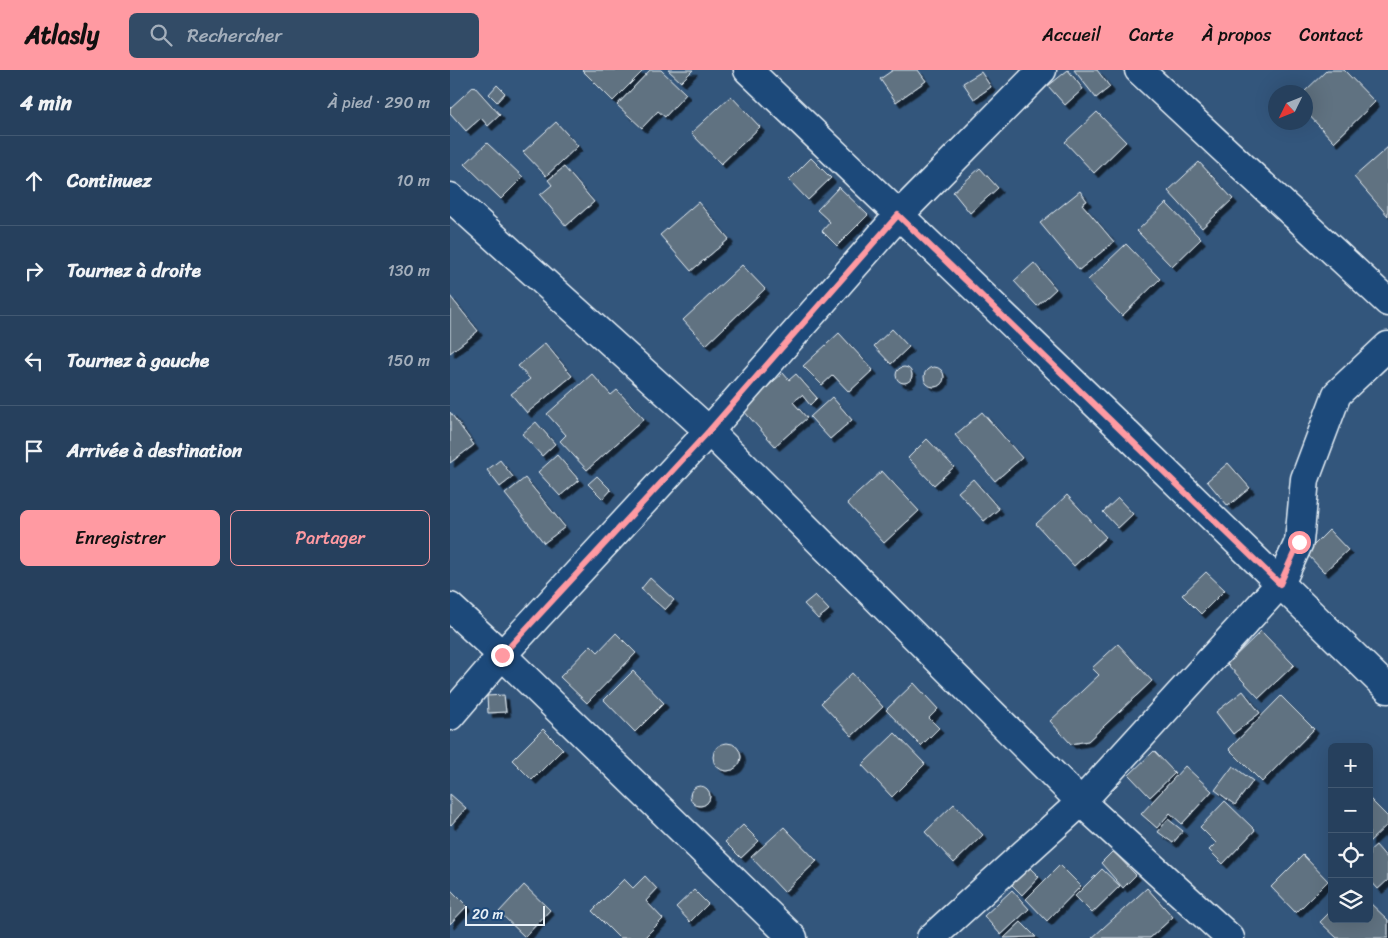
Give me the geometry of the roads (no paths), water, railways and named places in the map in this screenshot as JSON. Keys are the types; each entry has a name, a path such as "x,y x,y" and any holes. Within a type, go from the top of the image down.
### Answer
{"street":[{"path":"748,70 1388,689"},
{"path":"450,716 502,655 709,431 898,215 1042,70"},
{"path":"1139,70 1388,302"},
{"path":"450,197 709,431 1082,802 1230,938"},
{"path":"931,938 1082,802 1280,584 1299,542 1305,479 1337,394 1388,346"},
{"path":"450,607 502,655 793,938"}]}
